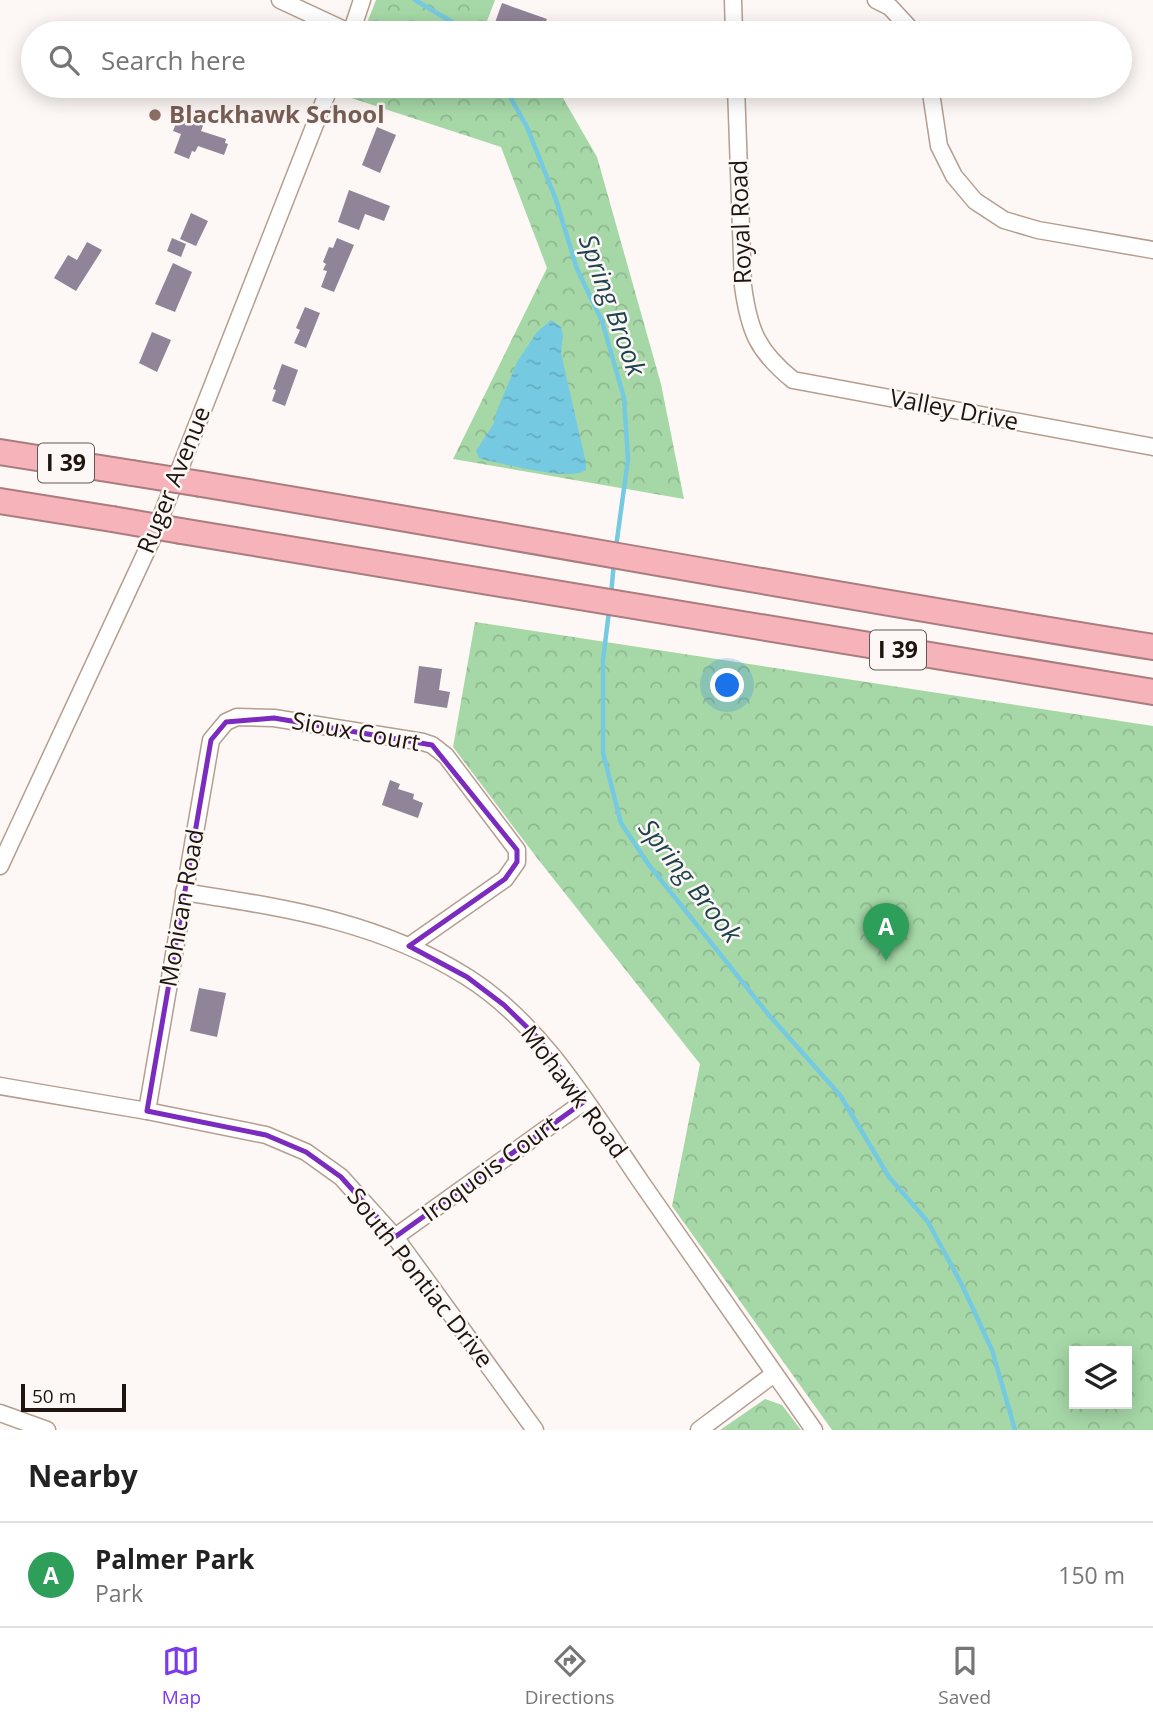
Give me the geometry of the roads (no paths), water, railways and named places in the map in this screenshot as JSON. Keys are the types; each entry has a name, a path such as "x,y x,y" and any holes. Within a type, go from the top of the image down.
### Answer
{"highway":[{"name":"I 39","path":"0,452 565,545 966,617 1153,647"},
{"name":"I 39","path":"0,501 1153,692"}],"street":[{"path":"279,0 325,21"},
{"path":"733,0 734,21"},
{"path":"876,0 890,7 903,21"},
{"path":"355,21 362,1"},
{"name":"Ruger Avenue","path":"0,866 153,537 325,98"},
{"name":"Royal Road","path":"736,98 743,286 747,317 765,354"},
{"path":"932,98 939,146 954,176 975,201 1004,220 1038,230 1153,250"},
{"name":"Valley Drive","path":"765,354 793,380 1153,447"},
{"name":"Sioux Court","path":"237,717 274,718 432,745 446,756 517,850 517,862 505,879 408,946"},
{"name":"Mohican Road","path":"147,1111 211,740 226,722 237,717"},
{"name":"Mohawk Road","path":"184,892 343,921 408,946 467,977 504,1005 537,1037 585,1101 814,1430"},
{"name":"South Pontiac Drive","path":"0,1086 266,1135 306,1152 341,1177 395,1237 535,1430"},
{"name":"Iroquois Court","path":"395,1237 585,1101"},
{"path":"699,1430 774,1374"},
{"path":"0,1413 47,1430"}],"water":[{"path":"551,320 561,327 561,353 586,470 567,474 553,473 479,458 476,451 494,423 517,362 537,332"}],"waterway":[{"name":"Spring Brook","path":"415,0 451,21"},
{"name":"Spring Brook","path":"511,98 527,127 556,200 577,269 602,321 624,398 628,459 616,547"},
{"name":"Spring Brook","path":"611,595 614,562"},
{"name":"Spring Brook","path":"609,611 603,660 603,753 621,823 649,865 768,1014 840,1095 889,1177 928,1222 962,1285 992,1350 1015,1430"}],"place":[{"name":"Blackhawk School","path":"155,115"},
{"name":"Palmer Park","path":"886,961"}]}
